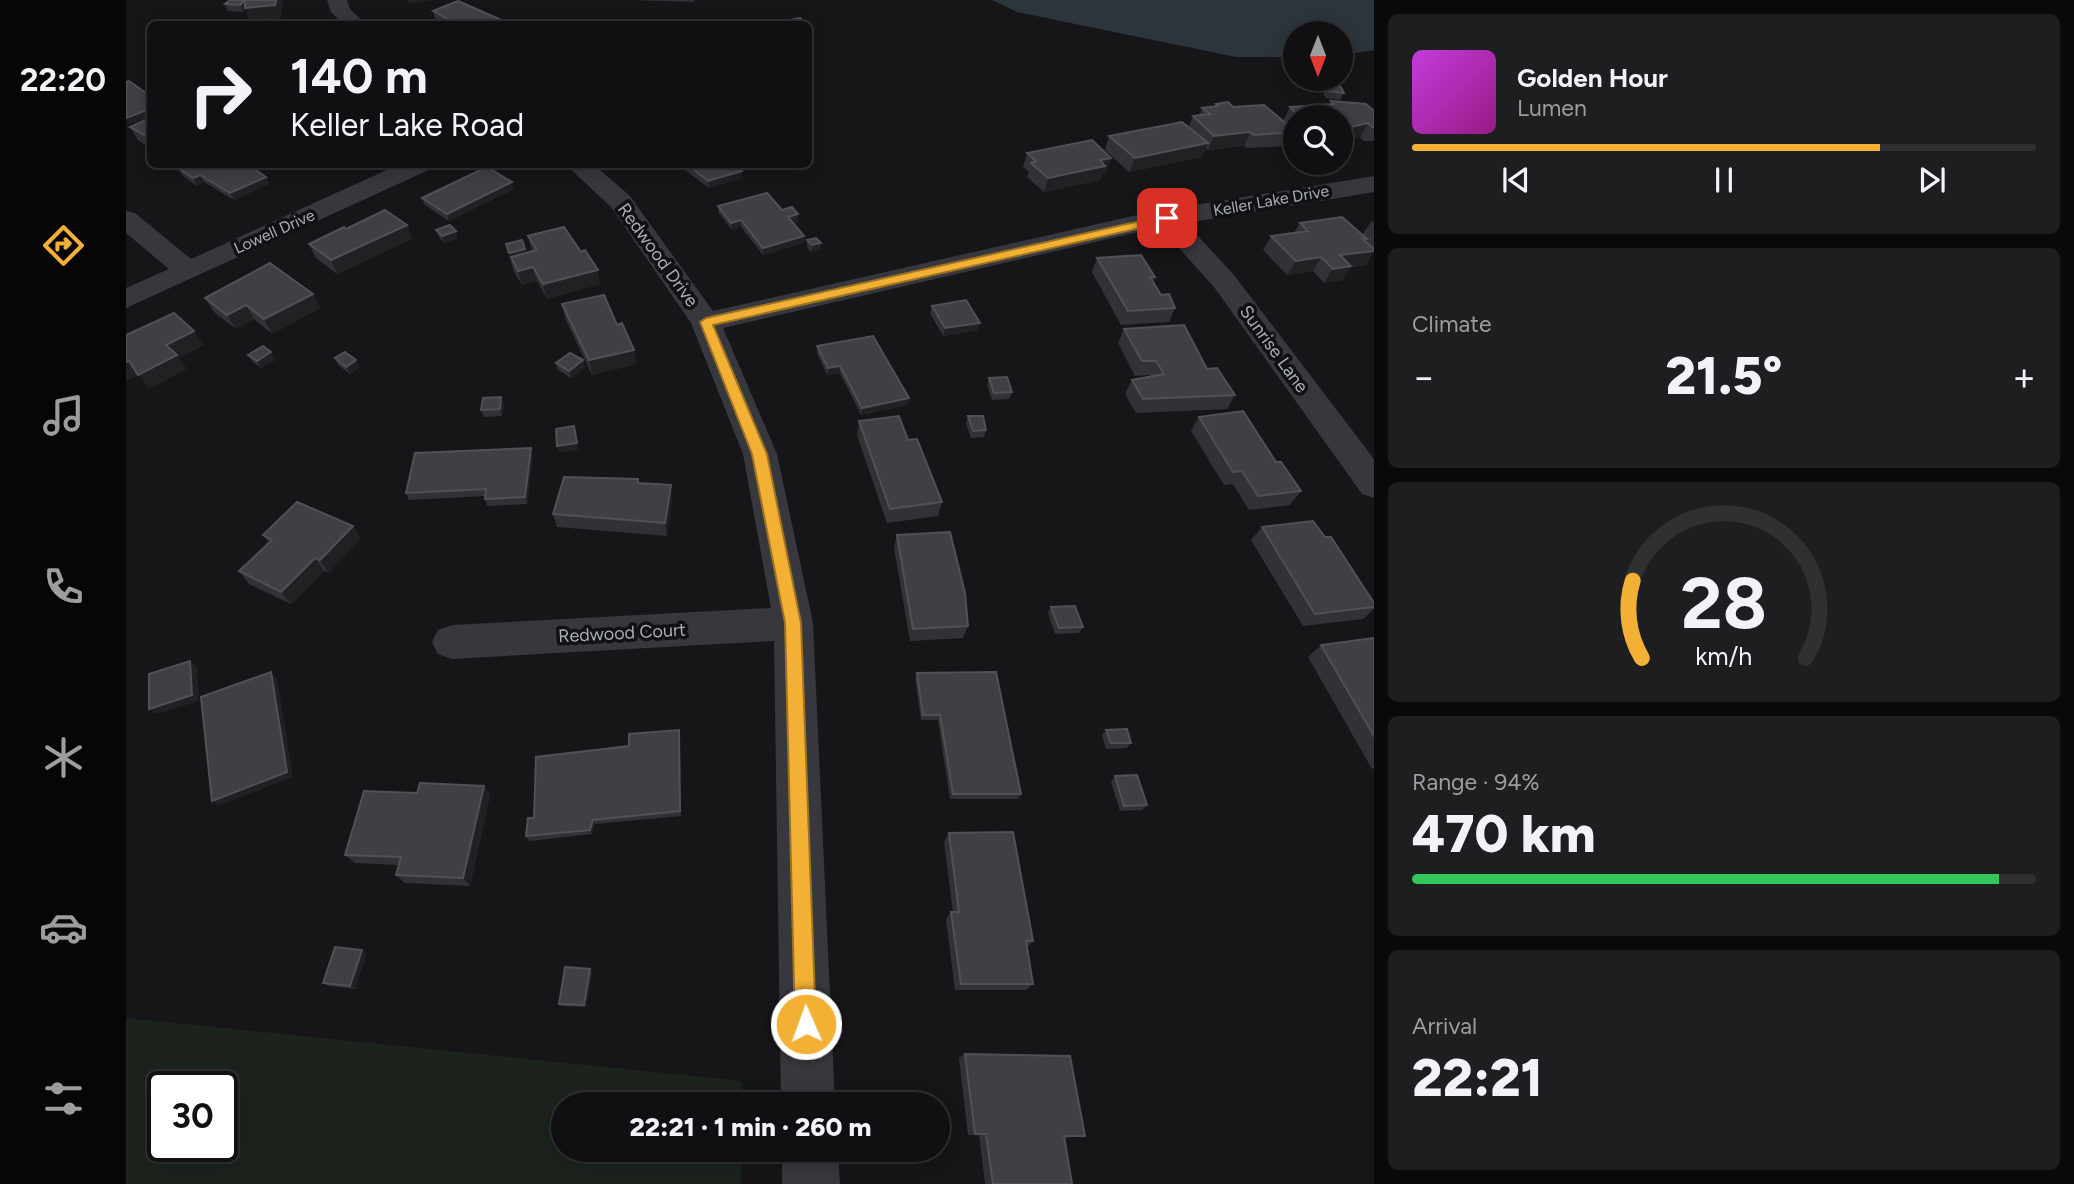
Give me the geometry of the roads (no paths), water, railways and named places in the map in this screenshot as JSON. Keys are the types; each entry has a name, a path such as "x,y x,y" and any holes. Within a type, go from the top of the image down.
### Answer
{"street":[{"path":"337,0 341,12 352,21"},
{"name":"Lowell Drive","path":"126,299 413,168"},
{"name":"Redwood Drive","path":"582,168 620,201 706,322 760,454 793,623 808,1092"},
{"name":"Keller Lake Drive","path":"706,322 1167,218 1374,184"},
{"name":"Sunrise Lane","path":"1167,218 1224,281 1374,485"},
{"path":"126,219 188,270"},
{"name":"Redwood Court","path":"452,642 793,623"},
{"path":"810,1162 811,1184"}]}
